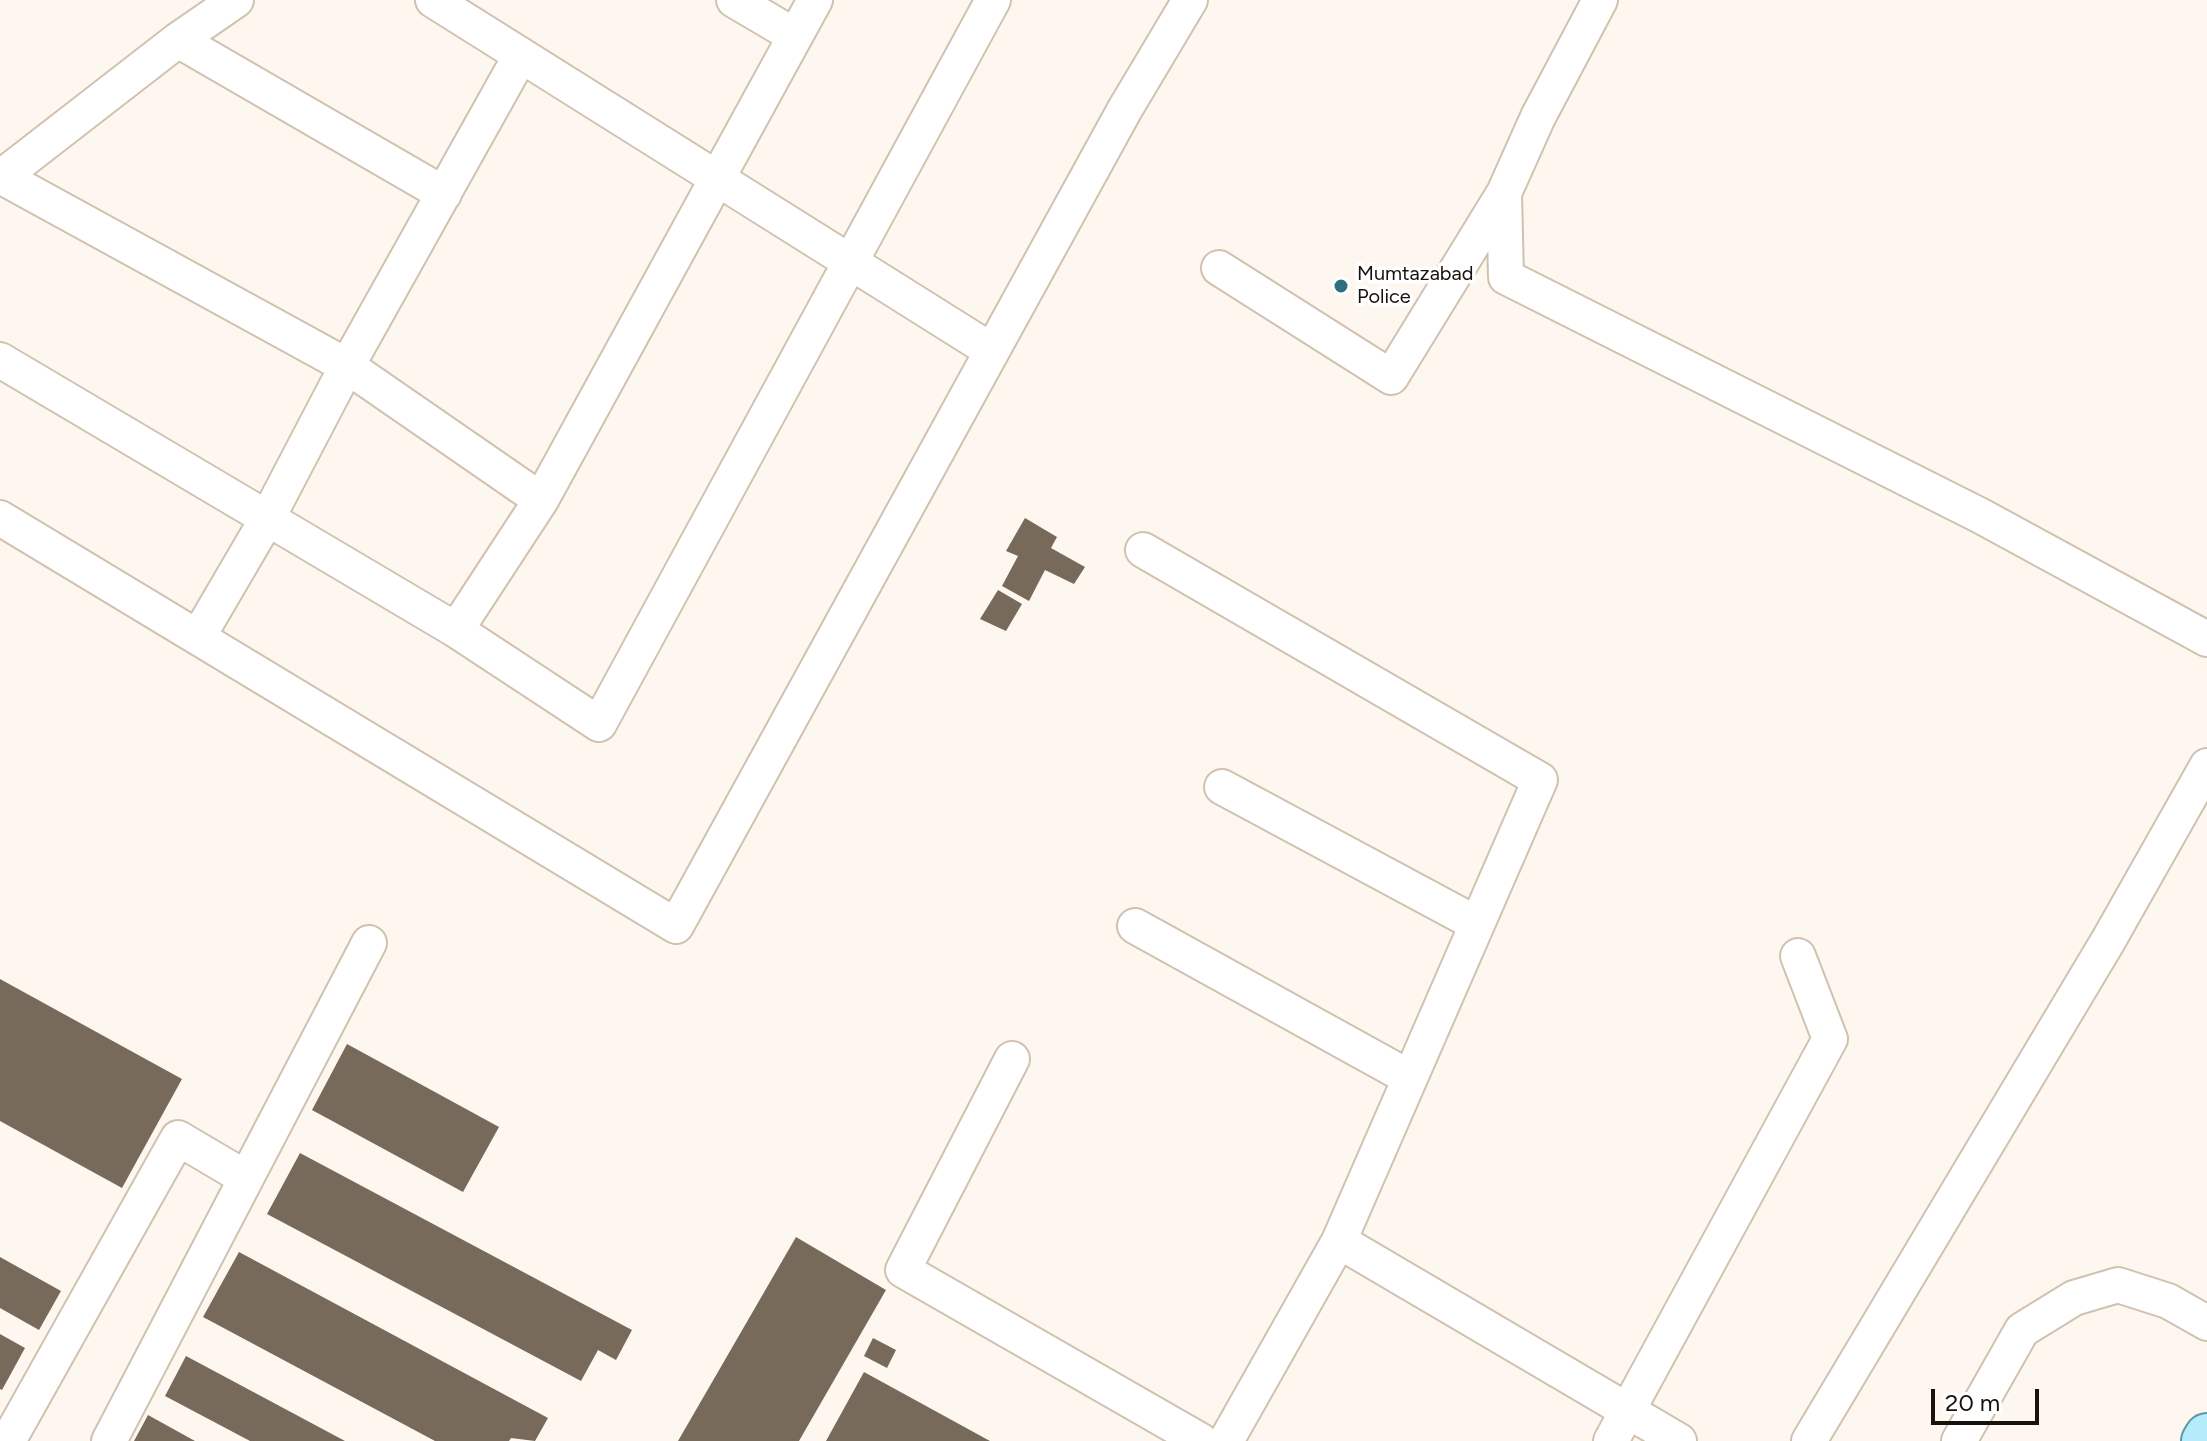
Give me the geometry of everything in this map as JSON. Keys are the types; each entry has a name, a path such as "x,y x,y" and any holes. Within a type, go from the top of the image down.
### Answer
{"street":[{"path":"236,0 178,40 1,177 347,366 541,500"},
{"path":"433,0 992,351"},
{"path":"734,0 795,36"},
{"path":"456,630 541,500 815,0"},
{"path":"0,360 456,630 599,724 993,0"},
{"path":"0,518 676,926 992,351 1190,0"},
{"path":"1219,268 1391,377 1504,193 1538,117 1600,0"},
{"path":"178,40 444,194"},
{"path":"198,637 267,519 347,366 521,55"},
{"path":"1504,193 1506,277 1981,516 2207,639"},
{"path":"1143,550 1540,780 1339,1241 1226,1441"},
{"path":"1809,1441 2108,941 2207,766"},
{"path":"1222,787 1477,924"},
{"path":"1135,926 1410,1078"},
{"path":"109,1441 244,1177 369,943"},
{"path":"1620,1426 1830,1039 1798,956"},
{"path":"1012,1059 903,1270 1201,1441"},
{"path":"8,1441 178,1138 244,1177"},
{"path":"1339,1241 1620,1426 1679,1441"},
{"path":"1959,1441 2022,1330 2074,1298 2118,1285 2168,1301 2207,1323"}],"building":[{"path":"1025,518 1057,537 1051,548 1085,567 1074,584 1045,570 1029,601 1002,586 1018,556 1006,551"},
{"path":"998,590 1022,604 1006,631 980,619"},
{"path":"0,979 182,1079 122,1188 0,1121"},
{"path":"347,1044 499,1127 463,1192 312,1110"},
{"path":"300,1153 632,1330 616,1360 598,1350 581,1381 267,1214"},
{"path":"796,1237 886,1290 799,1441 678,1441"},
{"path":"239,1252 548,1418 535,1441 511,1438 509,1441 435,1441 203,1317"},
{"path":"0,1257 61,1291 39,1330 0,1308"},
{"path":"0,1334 25,1348 2,1390 0,1389"},
{"path":"873,1338 896,1350 887,1368 864,1356"},
{"path":"186,1356 345,1441 250,1441 165,1396"},
{"path":"864,1372 990,1441 826,1441"},
{"path":"148,1415 195,1441 134,1441"}],"place":[{"name":"Mumtazabad Police","path":"1341,286"}]}
